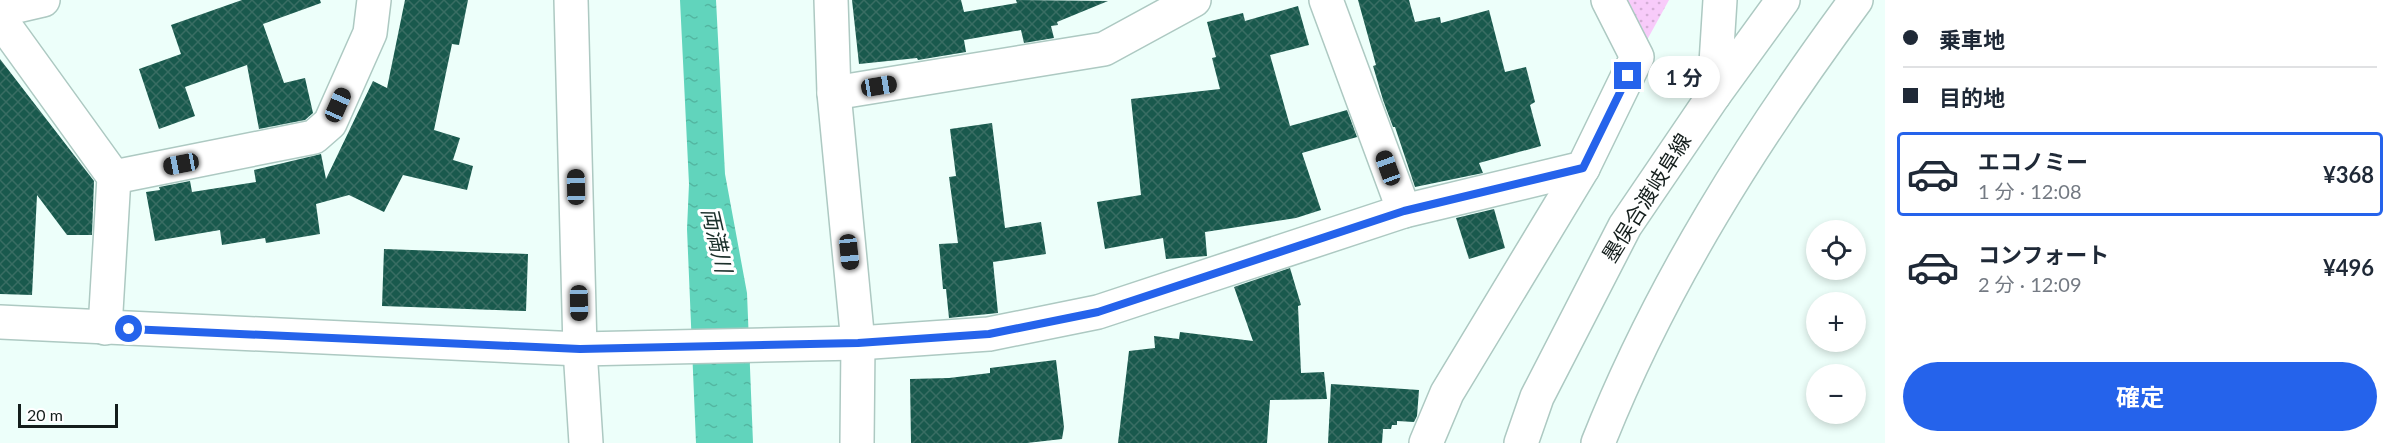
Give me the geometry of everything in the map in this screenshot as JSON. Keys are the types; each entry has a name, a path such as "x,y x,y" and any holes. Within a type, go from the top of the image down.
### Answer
{"street":[{"path":"0,10 44,0"},
{"path":"114,177 314,137 330,123 370,33 374,0"},
{"path":"571,0 589,349 586,443"},
{"path":"831,0 847,343 857,443"},
{"path":"834,93 1104,49 1194,0"},
{"path":"1326,0 1404,211"},
{"path":"1426,443 1447,393 1583,168 1637,57 1608,0"},
{"path":"1714,94 1720,0"},
{"name":"墨俣合渡岐阜線","path":"1521,443 1538,397 1625,226 1714,94 1783,0"},
{"path":"1598,443 1614,403 1682,263 1745,160 1817,52 1856,0"},
{"path":"0,19 114,177 105,328"},
{"path":"0,322 589,349 847,343 989,334 1098,312 1404,211 1583,168"},
{"path":"1575,443 1614,403"}],"shaded area":[{"path":"1627,0 1669,0 1647,40"}],"water":[{"name":"両満川","path":"680,0 716,0 725,174 747,293 753,443 696,443 687,229 689,184"}],"building":[{"path":"242,0 320,0 321,3 263,24 284,83 305,78 313,113 305,120 259,129 247,65 185,87 195,116 159,129 139,69 181,54 171,25"},
{"path":"405,0 468,0 459,45 452,44 434,130 460,138 453,160 473,166 467,190 403,175 384,212 349,195 316,204 320,234 266,243 265,238 222,245 220,230 155,241 146,192 160,190 159,187 190,181 192,192 256,182 254,170 321,154 326,179 373,81 387,88"},
{"path":"852,0 961,0 964,12 1017,3 1016,0 1108,1 1057,22 1058,25 1051,26 1054,38 1024,43 1021,30 964,40 966,52 918,60 917,58 859,64"},
{"path":"1358,0 1409,0 1415,22 1440,17 1441,23 1489,10 1505,72 1526,67 1535,102 1530,105 1541,146 1479,163 1483,173 1415,187 1395,127 1393,127 1383,100"},
{"path":"1298,6 1309,45 1270,55 1290,126 1347,110 1357,137 1302,153 1321,210 1296,218 1205,232 1207,256 1166,259 1163,238 1105,249 1097,202 1141,195 1131,99 1220,89 1212,58 1216,57 1207,22 1243,13 1245,21"},
{"path":"0,59 94,181 92,235 67,235 37,195 32,295 0,294"},
{"path":"992,123 1005,228 1041,222 1046,254 993,262 998,313 949,318 946,289 943,289 939,244 958,243 949,177 956,176 950,129"},
{"path":"1494,209 1505,248 1469,259 1456,218"},
{"path":"384,249 528,254 526,311 382,306"},
{"path":"1290,268 1301,305 1298,306 1301,373 1324,372 1327,399 1270,400 1267,443 1118,443 1129,351 1155,348 1154,336 1179,339 1180,332 1253,341 1234,287"},
{"path":"1056,360 1064,427 1062,439 1027,443 911,443 910,379 949,378 990,373 990,368"},
{"path":"1331,384 1419,390 1417,416 1414,422 1397,421 1397,425 1392,425 1391,429 1383,429 1382,443 1328,443"}],"route":[{"path":"129,329 580,349 858,343 989,334 1098,312 1404,211 1583,168 1628,76"}]}
